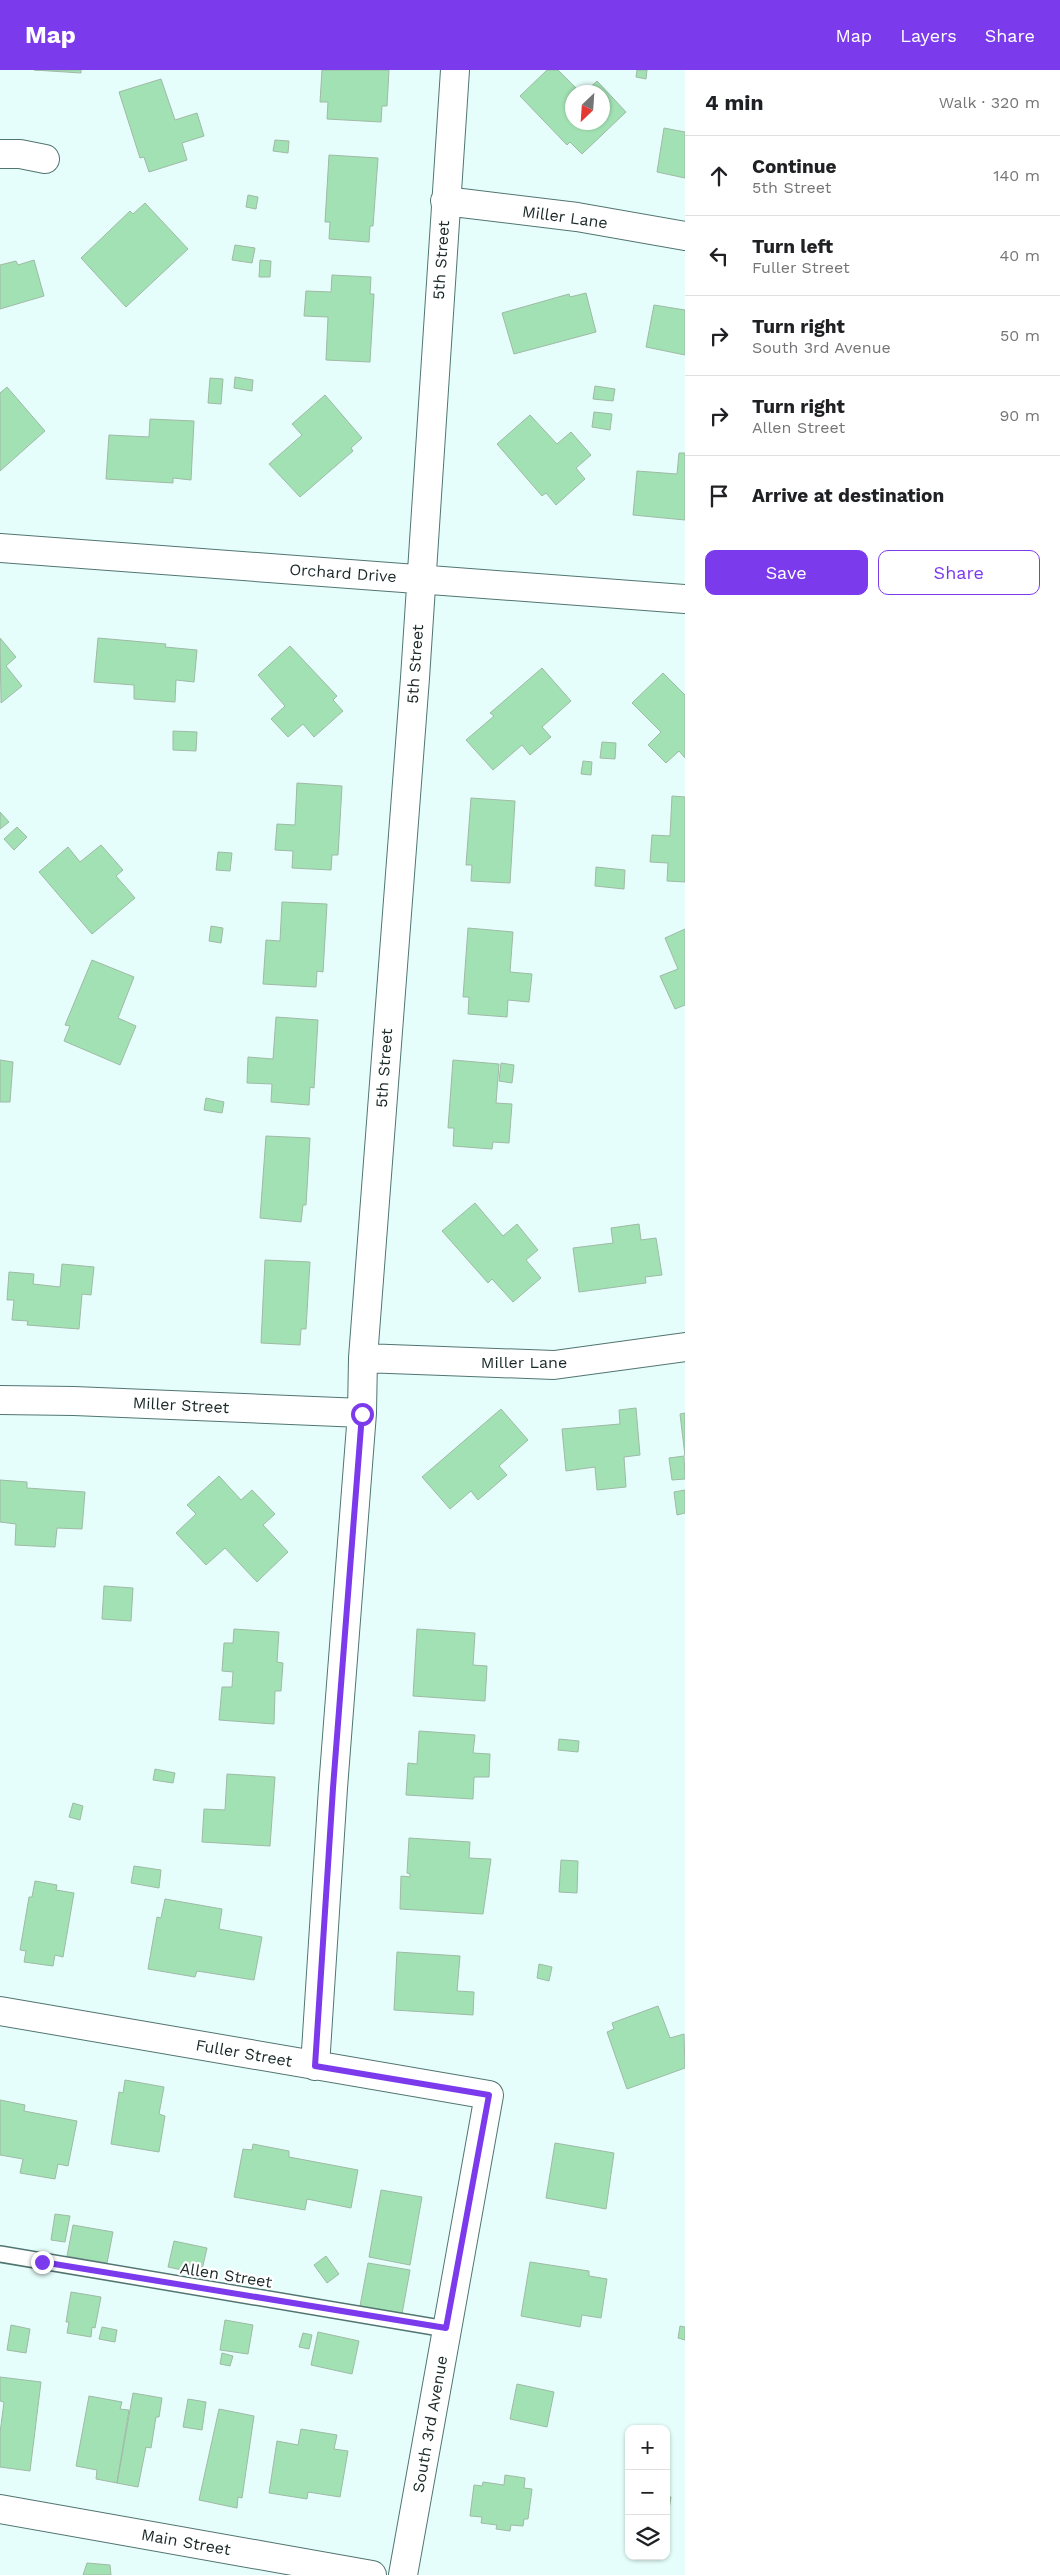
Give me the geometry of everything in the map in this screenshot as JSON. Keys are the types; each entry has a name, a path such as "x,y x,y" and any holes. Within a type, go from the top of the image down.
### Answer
{"street":[{"name":"5th Street","path":"315,2066 333,1788 362,1414 363,1358 421,579 455,70"},
{"path":"0,154 20,154 45,160"},
{"name":"Miller Lane","path":"445,202 577,217 685,236"},
{"name":"Orchard Drive","path":"0,548 685,600"},
{"name":"Miller Lane","path":"363,1358 554,1365 685,1347"},
{"name":"Miller Street","path":"0,1400 74,1401 362,1414"},
{"name":"Fuller Street","path":"0,2011 489,2095"},
{"name":"South 3rd Avenue","path":"403,2575 489,2095"},
{"name":"Main Street","path":"0,2509 372,2575"}],"lane":[{"name":"Allen Street","path":"0,2254 446,2328"}],"building":[{"path":"34,70 81,70 81,73"},
{"path":"322,70 389,70 387,106 382,106 381,122 327,119 328,102 320,102"},
{"path":"547,70 558,70 573,85 565,85 565,130 607,130 582,154 570,142 567,145 520,96"},
{"path":"637,70 647,70 646,79 636,77"},
{"path":"161,79 175,120 197,113 204,136 182,143 187,160 149,172 144,157 140,158 119,92"},
{"path":"597,81 601,85 593,85"},
{"path":"610,95 626,112 610,127"},
{"path":"664,128 685,132 685,178 657,172"},
{"path":"275,140 289,141 288,153 273,151"},
{"path":"329,155 378,158 373,226 370,226 369,242 329,239 330,222 325,222"},
{"path":"248,195 258,197 256,209 246,207"},
{"path":"145,203 188,249 126,307 81,258 130,211 133,214"},
{"path":"235,245 255,248 252,263 232,260"},
{"path":"34,260 44,296 0,309 0,265 16,261 18,265"},
{"path":"260,260 271,261 270,277 259,277"},
{"path":"332,275 371,277 370,294 374,294 370,362 326,360 328,317 304,316 306,291 331,292"},
{"path":"586,293 596,332 514,354 502,313 569,294 570,297"},
{"path":"654,305 685,310 685,355 646,347"},
{"path":"235,377 253,380 252,391 234,388"},
{"path":"210,378 223,379 221,404 208,403"},
{"path":"595,386 615,389 613,401 593,399"},
{"path":"7,387 45,431 0,471 0,393"},
{"path":"325,395 362,438 351,448 353,451 300,497 269,464 302,435 292,424"},
{"path":"594,412 612,414 610,430 592,427"},
{"path":"530,415 557,444 571,432 591,455 576,468 585,479 556,505 546,493 542,496 497,444"},
{"path":"150,419 194,421 191,480 173,478 173,483 106,479 109,435 149,437"},
{"path":"679,453 685,453 685,520 633,515 637,471 677,474"},
{"path":"0,638 16,657 6,666 22,686 1,703"},
{"path":"98,638 166,644 165,647 197,650 194,682 176,680 175,702 134,699 134,685 94,682"},
{"path":"290,646 337,696 333,700 343,711 314,737 303,724 288,737 271,719 285,706 258,675"},
{"path":"542,668 571,701 542,727 551,737 530,755 522,745 493,770 466,740 494,716 490,713"},
{"path":"663,673 685,695 685,758 679,751 666,763 648,745 661,732 632,703"},
{"path":"173,731 197,732 196,751 173,750"},
{"path":"602,742 616,743 615,759 600,758"},
{"path":"583,761 592,762 591,775 581,774"},
{"path":"297,783 342,786 338,855 332,855 331,870 292,868 293,851 275,850 277,824 295,825"},
{"path":"672,796 685,797 685,882 667,881 668,863 650,862 652,835 670,836"},
{"path":"471,798 515,801 510,883 471,881 472,865 466,865"},
{"path":"0,812 9,822 0,829"},
{"path":"17,827 27,837 14,850 4,839"},
{"path":"101,845 123,870 116,876 135,898 92,934 39,872 68,847 80,862"},
{"path":"218,852 232,853 230,871 216,870"},
{"path":"596,867 625,870 624,889 595,886"},
{"path":"282,902 327,904 323,972 317,971 316,987 263,984 266,940 280,941"},
{"path":"211,926 223,928 221,943 209,941"},
{"path":"468,928 513,932 510,972 532,974 529,1002 508,1000 507,1017 468,1014 469,997 463,997"},
{"path":"685,929 685,1005 675,1009 660,976 678,969 665,938"},
{"path":"92,960 134,977 118,1018 136,1026 120,1065 64,1041 70,1026 65,1025"},
{"path":"276,1017 318,1020 314,1088 310,1087 309,1105 271,1102 272,1084 247,1083 248,1057 273,1059"},
{"path":"0,1060 13,1062 10,1102 0,1102"},
{"path":"453,1060 499,1064 496,1103 512,1104 509,1143 493,1142 492,1149 453,1146 454,1128 448,1128"},
{"path":"501,1063 514,1065 512,1083 499,1081"},
{"path":"206,1098 224,1102 222,1113 204,1110"},
{"path":"266,1136 310,1138 306,1205 303,1205 301,1222 260,1218"},
{"path":"475,1203 503,1236 517,1224 538,1250 526,1260 541,1278 513,1302 492,1279 488,1283 442,1231"},
{"path":"639,1224 641,1240 656,1238 662,1275 645,1277 646,1283 579,1292 573,1248 613,1243 611,1228"},
{"path":"265,1260 310,1262 306,1329 301,1329 300,1345 261,1343"},
{"path":"62,1264 94,1267 91,1295 82,1294 79,1329 27,1325 28,1321 12,1320 14,1300 7,1300 9,1272 34,1274 33,1284 60,1287"},
{"path":"636,1408 640,1455 624,1457 626,1487 597,1490 595,1467 566,1471 562,1429 620,1424 619,1410"},
{"path":"501,1409 528,1440 499,1466 507,1475 478,1500 471,1491 450,1509 422,1477"},
{"path":"685,1413 685,1456 680,1414"},
{"path":"684,1456 685,1479 672,1480 669,1458"},
{"path":"219,1476 241,1500 252,1490 275,1514 263,1525 288,1552 257,1582 225,1548 206,1565 176,1533 196,1514 187,1505"},
{"path":"0,1480 27,1482 27,1488 85,1492 82,1529 57,1528 55,1547 15,1545 16,1524 0,1522"},
{"path":"685,1490 685,1513 677,1515 674,1492"},
{"path":"104,1586 133,1588 131,1621 102,1619"},
{"path":"234,1629 279,1632 277,1662 283,1663 281,1691 275,1691 274,1724 219,1720 222,1687 232,1687 233,1672 222,1671 224,1643 233,1643"},
{"path":"417,1629 475,1633 473,1665 487,1666 485,1701 413,1696"},
{"path":"419,1731 475,1735 473,1753 490,1754 489,1777 474,1777 473,1799 406,1795 408,1763 417,1764"},
{"path":"559,1739 579,1741 578,1752 558,1750"},
{"path":"155,1769 175,1773 173,1783 153,1780"},
{"path":"227,1774 275,1777 270,1846 202,1842 204,1809 225,1810"},
{"path":"73,1803 83,1806 80,1820 69,1817"},
{"path":"409,1838 470,1842 469,1858 491,1859 483,1914 400,1909 401,1876 410,1877 410,1874 407,1873"},
{"path":"561,1860 578,1861 577,1893 559,1892"},
{"path":"134,1866 161,1870 159,1888 131,1883"},
{"path":"35,1881 57,1885 56,1890 74,1893 63,1957 55,1955 53,1966 24,1962 26,1951 20,1950 29,1897 32,1897"},
{"path":"165,1899 222,1909 219,1929 262,1937 254,1980 197,1971 195,1977 148,1969 157,1917 161,1918"},
{"path":"397,1952 460,1956 457,1991 474,1992 473,2015 394,2010"},
{"path":"539,1964 552,1967 549,1981 537,1978"},
{"path":"658,2006 670,2038 684,2034 685,2068 627,2089 607,2032 614,2029 612,2023"},
{"path":"125,2080 164,2087 159,2114 165,2116 159,2152 111,2144 119,2092 123,2093"},
{"path":"0,2100 25,2105 24,2111 77,2121 68,2166 58,2164 55,2179 20,2173 23,2159 0,2155"},
{"path":"555,2143 614,2153 606,2209 546,2198"},
{"path":"253,2144 289,2151 289,2157 358,2170 351,2208 307,2199 305,2210 234,2197 243,2149 252,2150"},
{"path":"381,2190 422,2197 410,2265 369,2257"},
{"path":"55,2214 70,2216 65,2242 51,2240"},
{"path":"73,2225 113,2232 107,2263 67,2256"},
{"path":"174,2241 207,2248 201,2274 168,2267"},
{"path":"326,2256 339,2274 327,2283 314,2265"},
{"path":"530,2262 589,2271 589,2276 607,2279 601,2318 582,2315 580,2327 521,2316"},
{"path":"368,2263 410,2270 402,2314 360,2306"},
{"path":"71,2292 101,2297 95,2328 92,2327 91,2337 67,2333 69,2322 66,2322"},
{"path":"225,2320 253,2325 248,2354 220,2350"},
{"path":"11,2325 30,2329 26,2353 7,2350"},
{"path":"680,2326 685,2327 685,2340 678,2338"},
{"path":"102,2327 117,2330 115,2342 99,2339"},
{"path":"318,2332 359,2341 352,2374 311,2365"},
{"path":"303,2333 312,2335 309,2349 299,2347"},
{"path":"222,2353 233,2356 230,2366 220,2364"},
{"path":"0,2377 41,2382 30,2471 0,2467 0,2433 4,2402 0,2401"},
{"path":"517,2384 554,2392 547,2427 510,2419"},
{"path":"133,2393 162,2398 159,2417 156,2417 151,2448 146,2447 138,2487 117,2483"},
{"path":"89,2396 122,2402 120,2409 129,2410 117,2483 96,2479 97,2470 76,2466"},
{"path":"188,2399 206,2402 202,2430 183,2427"},
{"path":"219,2409 254,2416 242,2498 238,2497 237,2508 199,2500"},
{"path":"301,2429 337,2435 334,2449 348,2451 340,2497 308,2492 307,2499 269,2493 277,2441 298,2445"},
{"path":"505,2475 525,2478 524,2488 532,2489 528,2519 524,2519 523,2526 511,2525 510,2531 496,2529 497,2525 481,2523 482,2517 470,2516 474,2485 482,2486 483,2482 504,2485"},
{"path":"87,2563 110,2565 111,2575 83,2575"}],"route":[{"path":"42,2262 446,2328 489,2095 315,2066 333,1788 362,1414"}]}
